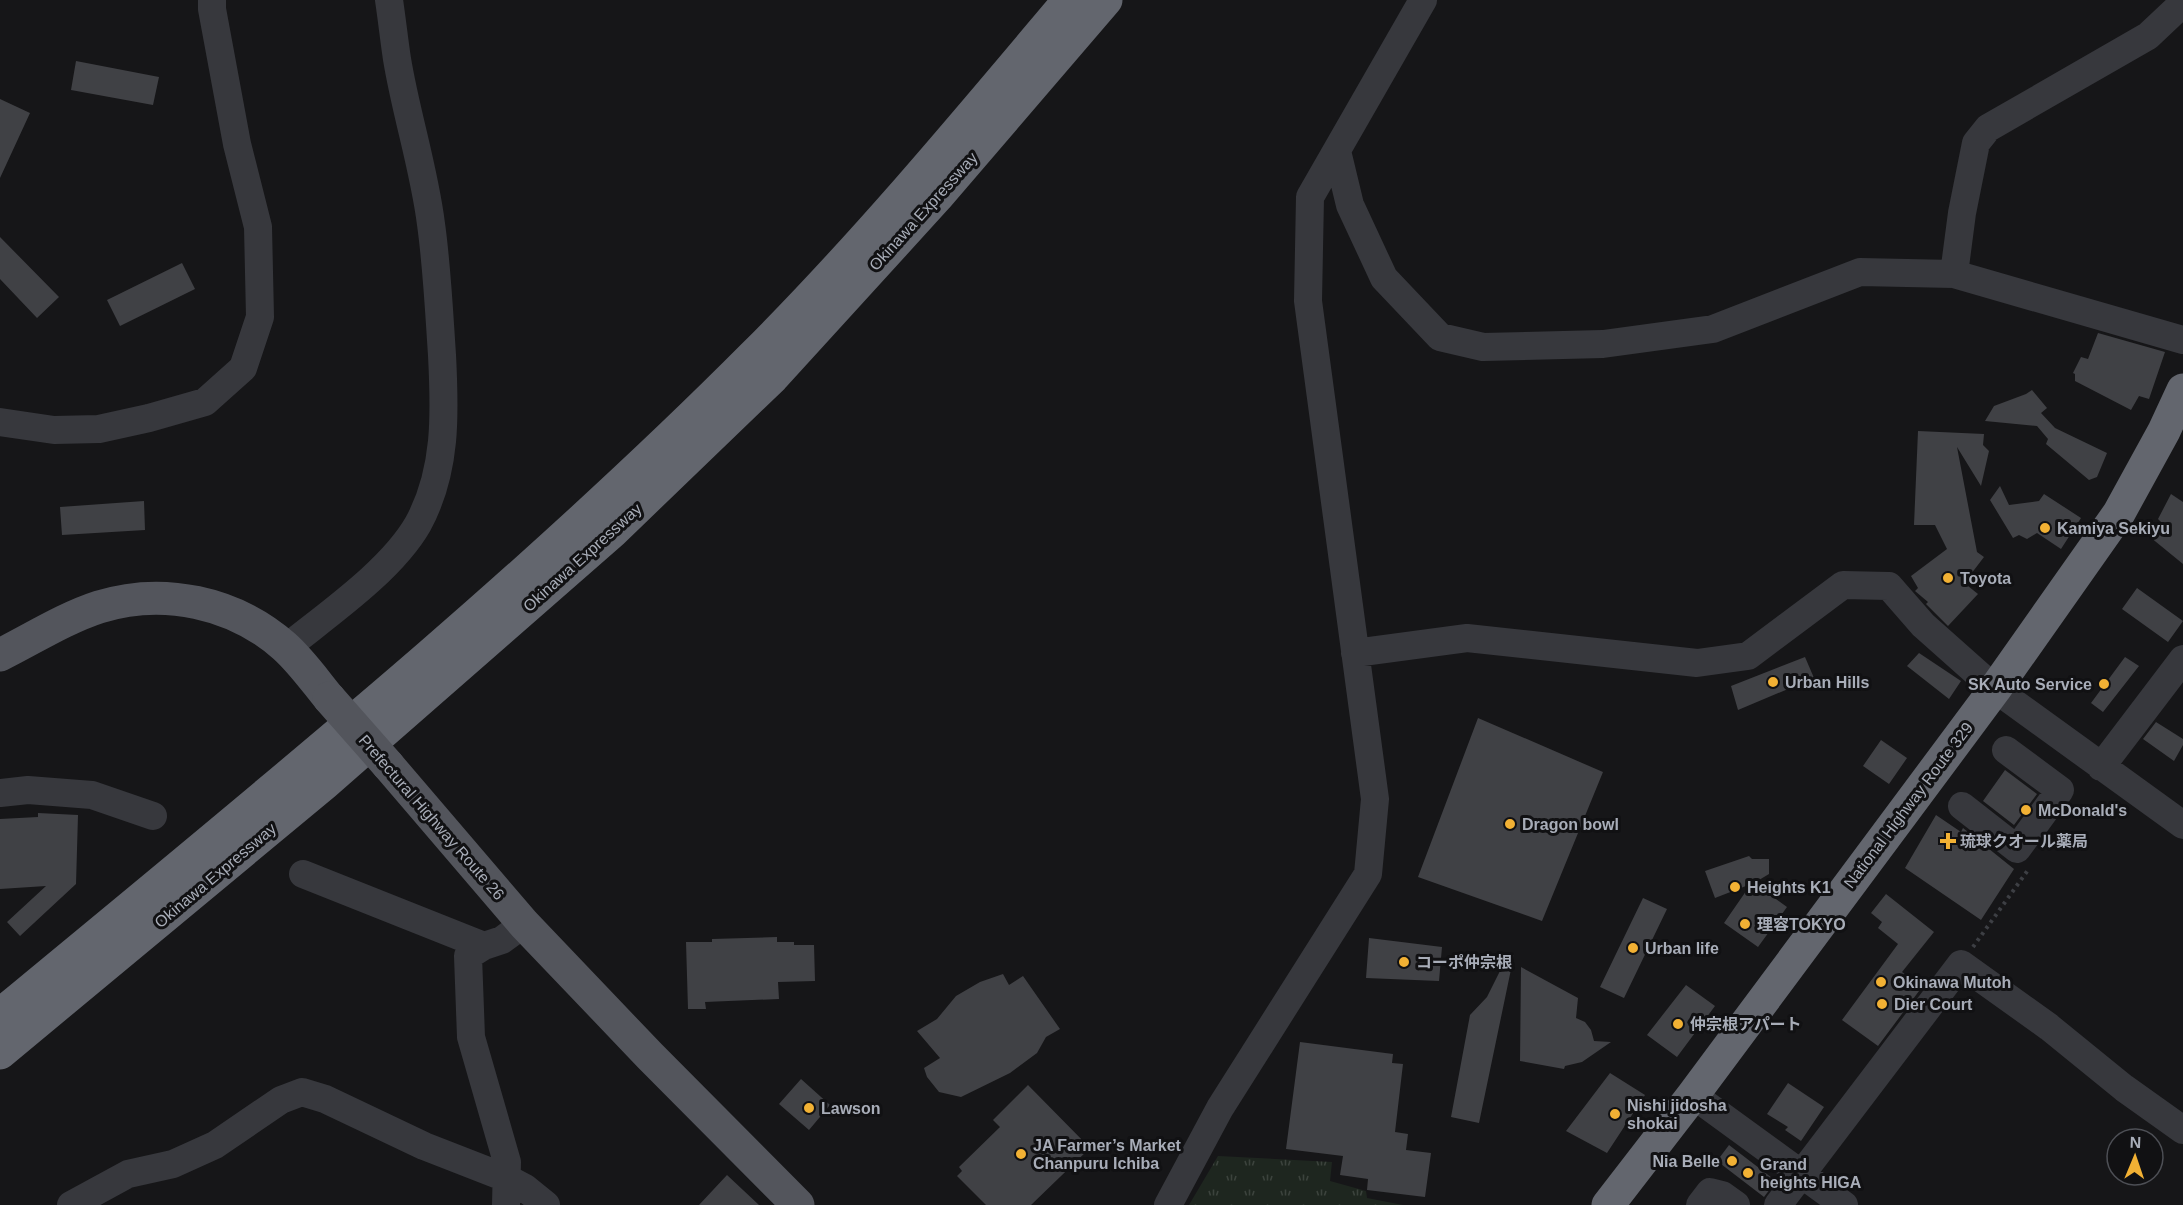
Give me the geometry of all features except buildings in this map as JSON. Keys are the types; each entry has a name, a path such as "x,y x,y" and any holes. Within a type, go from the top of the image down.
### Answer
{"highway":[{"name":"Okinawa Expressway","path":"0,1015 312,757 588,514 755,354 909,188 1069,0"},
{"name":"Okinawa Expressway","path":"0,1053 324,784 612,532 773,377 937,197 1106,0"},
{"name":"National Highway Route 329","path":"1608,1205 1694,1095 1995,689 2119,513 2164,431 2183,390"}],"main road":[{"name":"Prefectural Highway Route 26","path":"0,655 76,616 99,607 141,599 186,600 230,612 254,625 286,648 524,924 650,1056 798,1205"}],"street":[{"path":"0,423 54,430 99,429 149,418 205,402 243,368 260,317 258,227 237,144 212,0"},
{"path":"286,648 366,582 401,546 418,524 432,491 441,459 444,394 431,222 397,59 389,0"},
{"path":"1168,1205 1220,1108 1368,874 1375,799 1308,301 1310,197 1423,0"},
{"path":"1954,274 1962,213 1976,143 1988,129 2148,36 2183,3"},
{"path":"1337,151 1350,205 1384,278 1440,337 1483,347 1603,344 1713,329 1860,272 1954,274 2183,340"},
{"path":"1355,653 1467,638 1697,663 1748,656 1843,585 1888,586 1923,625 1995,689 2183,825"},
{"path":"2102,767 2183,659"},
{"path":"1962,806 2017,849 2060,790 2006,750"},
{"path":"0,793 28,790 92,795 153,816"},
{"path":"303,874 484,946"},
{"path":"506,1191 507,1162 471,1037 468,956 484,946 502,940 524,924"},
{"path":"1778,1205 1961,964 2049,1027 2124,1088 2183,1130"},
{"path":"71,1205 128,1174 173,1164 214,1145 281,1100 302,1092 326,1099 424,1146 506,1191 525,1188 546,1205"},
{"path":"1694,1095 1844,1205"},
{"path":"1700,1205 1710,1192 1722,1195 1736,1205"}],"green space":[{"path":"1218,1156 1332,1162 1330,1181 1366,1191 1367,1198 1403,1205 1189,1205"}],"place":[{"name":"Kamiya Sekiyu","path":"2045,528"},
{"name":"Toyota","path":"1948,578"},
{"name":"Urban Hills","path":"1773,682"},
{"name":"SK Auto Service","path":"2104,684"},
{"name":"McDonald's","path":"2026,810"},
{"name":"Dragon bowl","path":"1510,824"},
{"name":"琉球クオール薬局","path":"1948,841"},
{"name":"Heights K1","path":"1735,887"},
{"name":"理容TOKYO","path":"1745,924"},
{"name":"Urban life","path":"1633,948"},
{"name":"コーポ仲宗根","path":"1404,962"},
{"name":"Okinawa Mutoh","path":"1881,982"},
{"name":"Dier Court","path":"1882,1004"},
{"name":"仲宗根アパート","path":"1678,1024"},
{"name":"Lawson","path":"809,1108"},
{"name":"Nishi jidosha shokai","path":"1615,1114"},
{"name":"JA Farmer’s Market Chanpuru Ichiba","path":"1021,1154"},
{"name":"Nia Belle","path":"1732,1161"},
{"name":"Grand heights HIGA","path":"1748,1173"}]}
